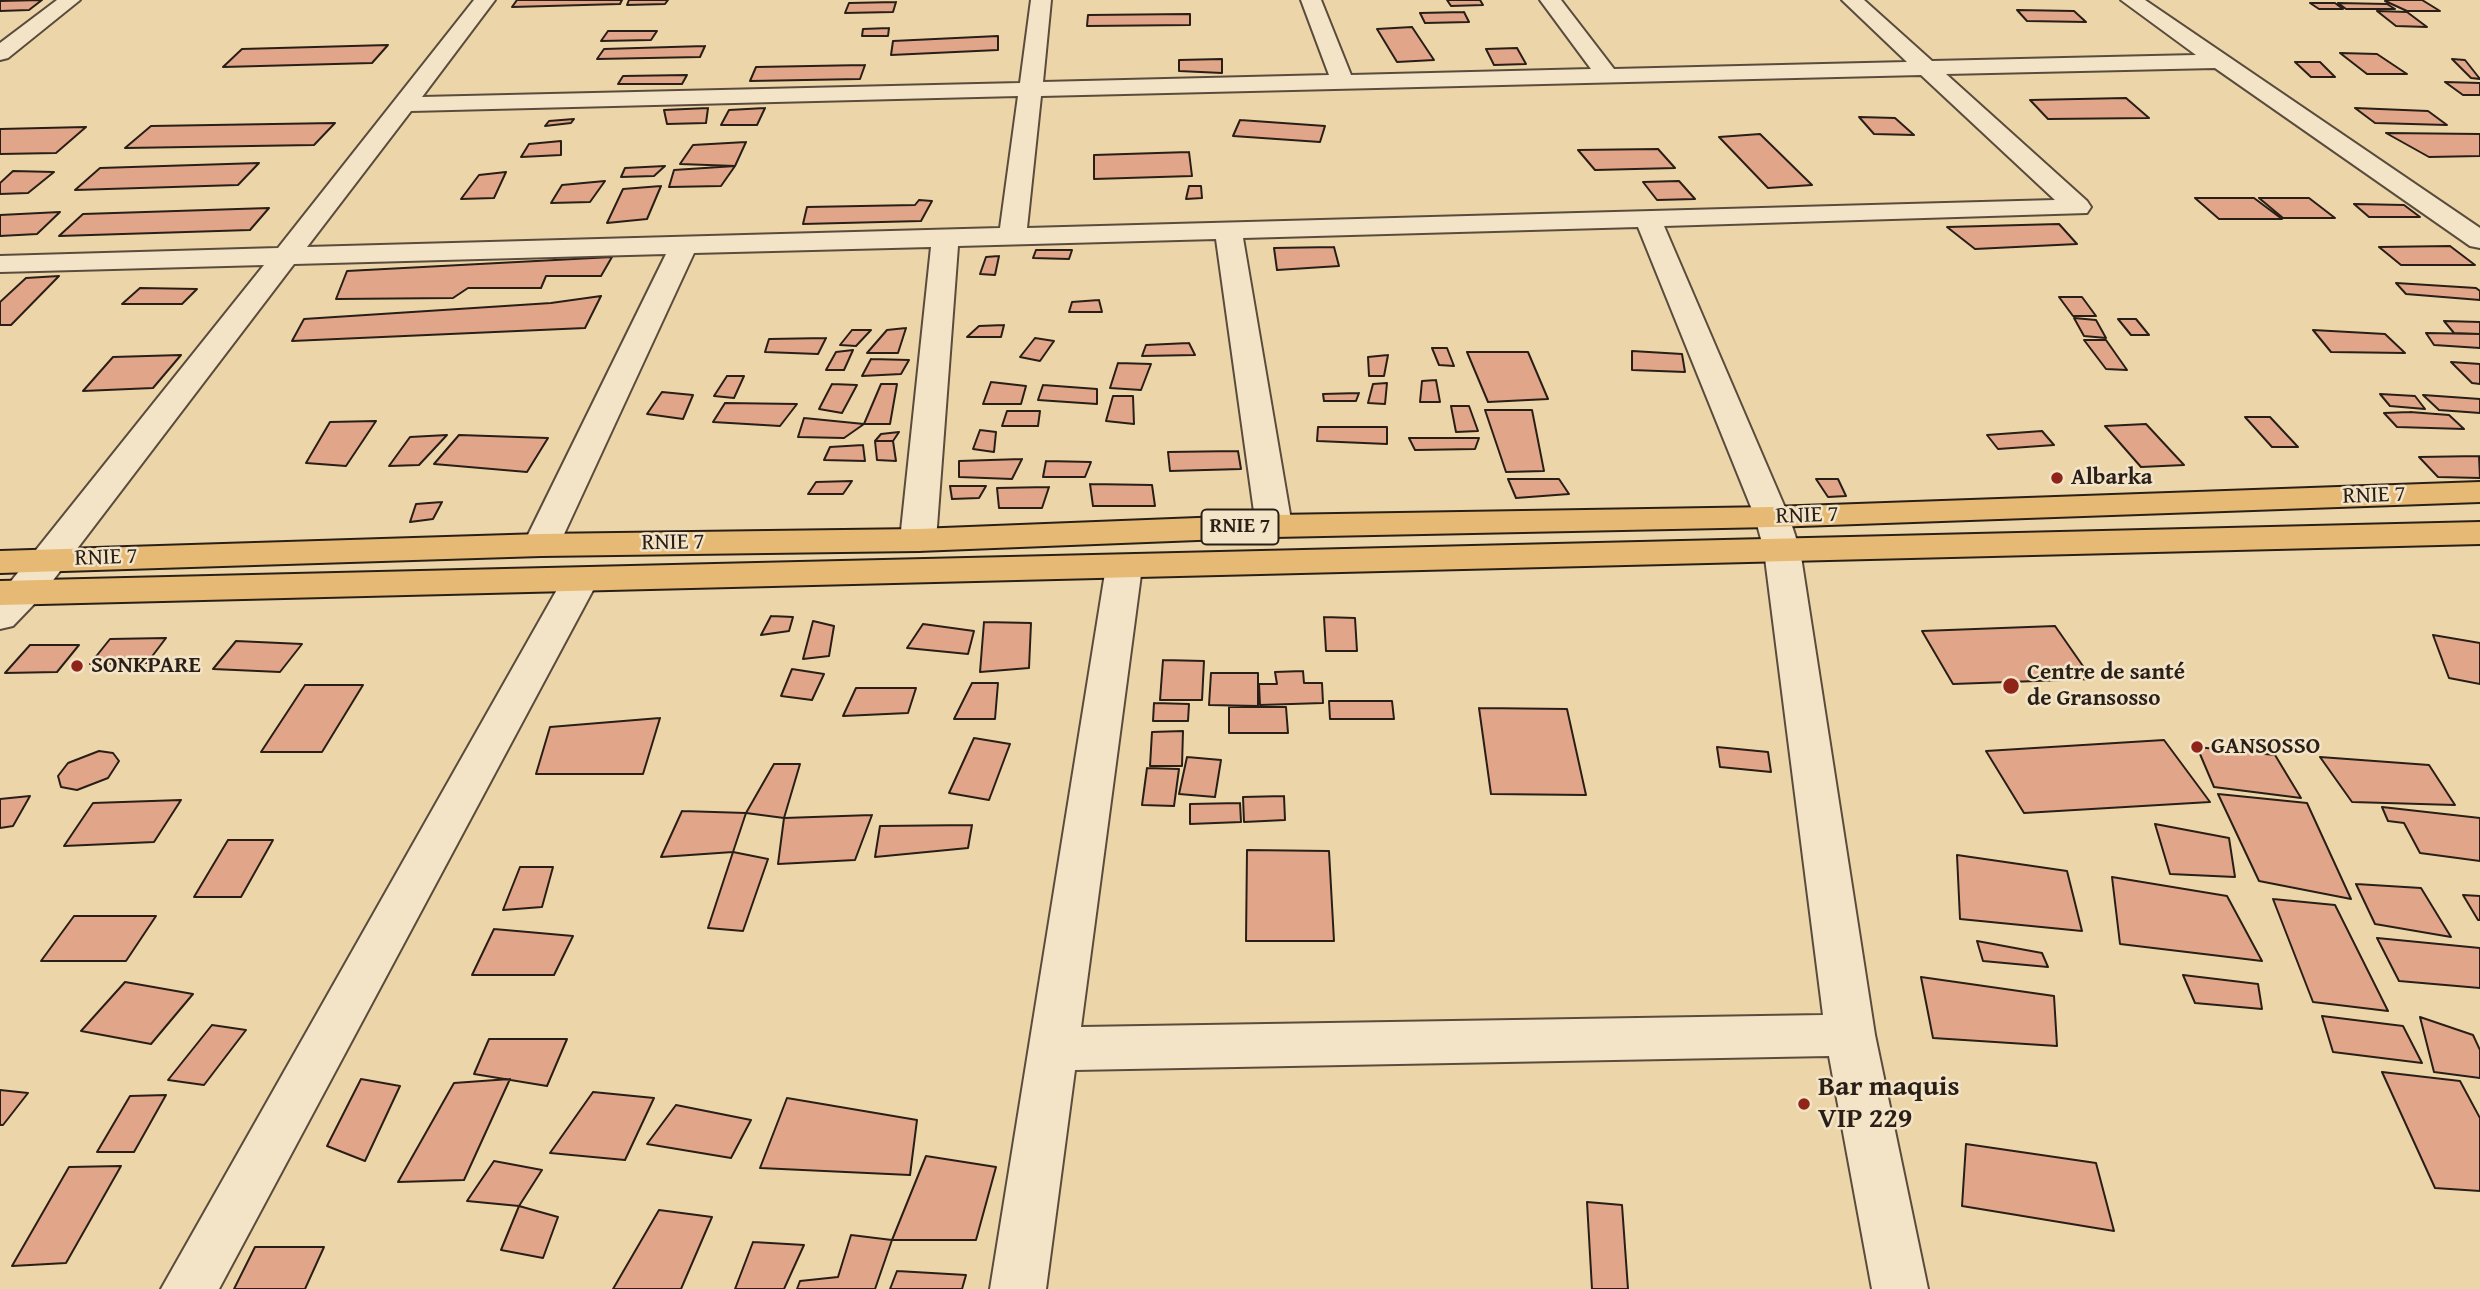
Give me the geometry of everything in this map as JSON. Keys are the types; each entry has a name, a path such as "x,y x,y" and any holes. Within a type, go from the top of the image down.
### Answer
{"main road":[{"name":"RNIE 7","path":"8,601 580,579 1124,566 1777,533 2480,492"},
{"name":"RNIE 7","path":"0,562 541,545 918,540 1274,526 1777,533 2480,533"}],"street":[{"path":"0,53 70,0"},
{"path":"8,601 50,559 485,0"},
{"path":"1013,234 1041,0"},
{"path":"1311,0 1342,82"},
{"path":"1550,0 1607,75"},
{"path":"0,264 1013,234 2078,207 1852,0"},
{"path":"2131,0 2480,240"},
{"path":"404,104 2219,61"},
{"path":"2430,206 2476,204"},
{"path":"1648,219 1777,533 1850,1035 1900,1289"},
{"path":"1228,230 1274,526"},
{"path":"918,540 945,238"},
{"path":"541,545 684,245"},
{"path":"1018,1289 1124,566"},
{"path":"189,1289 580,579"},
{"path":"1053,1049 1850,1035"}],"building":[{"path":"42,0 29,10 0,11 0,1"},
{"path":"517,0 622,0 620,4 512,7"},
{"path":"629,0 668,0 665,4 627,5"},
{"path":"1447,0 1480,0 1483,5 1451,6"},
{"path":"2422,0 2440,11 2407,11 2385,1"},
{"path":"896,2 893,12 845,13 849,3"},
{"path":"2310,3 2335,3 2343,9 2319,9"},
{"path":"2338,3 2387,4 2395,9 2346,9"},
{"path":"2017,10 2074,11 2086,22 2027,21"},
{"path":"2377,11 2407,12 2427,27 2396,26"},
{"path":"1464,12 1469,22 1425,23 1420,13"},
{"path":"1190,14 1190,25 1087,26 1088,15"},
{"path":"1412,27 1434,60 1397,62 1377,29"},
{"path":"889,28 888,36 862,36 863,29"},
{"path":"608,31 657,31 651,40 601,41"},
{"path":"998,36 998,50 891,55 893,41"},
{"path":"388,45 372,63 223,67 242,49"},
{"path":"705,46 700,57 597,59 604,49"},
{"path":"1517,48 1526,64 1494,65 1486,49"},
{"path":"2340,53 2377,54 2407,74 2367,74"},
{"path":"1222,59 1222,73 1179,71 1179,60"},
{"path":"2452,59 2465,60 2480,79 2471,78"},
{"path":"2295,62 2320,62 2335,77 2311,77"},
{"path":"865,65 860,79 750,81 756,67"},
{"path":"687,75 682,84 618,84 623,76"},
{"path":"2445,82 2480,83 2480,95 2463,95"},
{"path":"2126,98 2149,118 2048,119 2030,100"},
{"path":"708,108 706,123 667,124 664,110"},
{"path":"765,108 757,125 721,125 729,110"},
{"path":"2355,108 2428,111 2447,125 2375,123"},
{"path":"1859,117 1895,118 1914,135 1874,134"},
{"path":"574,119 571,123 545,126 549,121"},
{"path":"1240,120 1325,126 1320,142 1233,136"},
{"path":"335,123 314,145 125,148 151,126"},
{"path":"86,127 56,153 0,154 0,129"},
{"path":"2386,133 2480,134 2480,156 2429,157"},
{"path":"1760,134 1812,185 1768,188 1719,137"},
{"path":"561,141 561,155 521,157 529,144"},
{"path":"746,142 735,166 680,164 693,145"},
{"path":"1658,149 1675,168 1595,170 1578,150"},
{"path":"1189,152 1192,176 1094,179 1094,155"},
{"path":"259,163 238,185 75,190 100,168"},
{"path":"665,166 654,176 621,177 625,168"},
{"path":"735,166 721,186 669,187 674,170"},
{"path":"13,171 54,172 28,193 0,194 0,183"},
{"path":"506,172 494,198 461,199 479,175"},
{"path":"605,181 590,202 551,203 562,185"},
{"path":"1679,181 1695,199 1657,200 1643,182"},
{"path":"661,186 647,219 607,223 623,189"},
{"path":"1189,186 1201,186 1202,198 1186,199"},
{"path":"2195,198 2254,198 2282,219 2219,219"},
{"path":"2259,198 2309,198 2335,218 2283,218"},
{"path":"919,200 932,201 921,221 803,224 807,207 915,205"},
{"path":"2354,204 2404,205 2420,217 2369,217"},
{"path":"269,208 250,230 59,236 83,214"},
{"path":"60,212 37,234 0,236 0,215"},
{"path":"2059,224 2077,244 1975,249 1947,227"},
{"path":"2450,246 2475,265 2401,265 2379,247"},
{"path":"1334,247 1339,266 1277,270 1274,248"},
{"path":"1036,250 1072,250 1069,259 1033,258"},
{"path":"999,256 995,275 980,274 986,257"},
{"path":"612,257 601,276 546,276 541,288 468,288 453,298 336,299 347,271"},
{"path":"59,276 11,325 0,325 0,302 26,278"},
{"path":"2396,283 2476,288 2480,291 2480,300 2406,294"},
{"path":"140,288 197,289 182,304 122,304"},
{"path":"601,296 585,328 292,341 304,319 551,303"},
{"path":"2059,297 2082,297 2096,316 2073,316"},
{"path":"1099,300 1102,312 1069,312 1072,302"},
{"path":"2074,318 2096,320 2106,338 2084,336"},
{"path":"2118,319 2136,319 2149,335 2131,335"},
{"path":"2444,321 2480,322 2480,334 2454,333"},
{"path":"1004,325 1001,337 967,337 979,326"},
{"path":"906,328 898,353 867,353 887,330"},
{"path":"852,330 871,330 856,346 840,345"},
{"path":"2313,330 2385,334 2405,353 2331,352"},
{"path":"2426,333 2480,334 2480,348 2434,345"},
{"path":"826,338 818,354 765,352 769,339"},
{"path":"1035,338 1054,341 1040,361 1020,357"},
{"path":"2084,340 2106,340 2127,370 2106,369"},
{"path":"1189,343 1195,355 1142,356 1146,345"},
{"path":"1432,348 1447,348 1454,366 1439,365"},
{"path":"853,350 844,370 826,370 836,352"},
{"path":"1632,351 1682,354 1685,372 1632,370"},
{"path":"1467,352 1528,352 1548,399 1488,402"},
{"path":"181,355 153,388 83,391 113,357"},
{"path":"1388,355 1384,376 1369,376 1368,357"},
{"path":"871,359 909,360 901,374 862,376"},
{"path":"2451,362 2480,364 2480,384 2472,383"},
{"path":"1118,363 1151,364 1141,390 1110,388"},
{"path":"727,376 744,376 734,398 714,396"},
{"path":"1436,380 1440,402 1420,402 1422,381"},
{"path":"991,382 1026,386 1021,404 983,404"},
{"path":"1387,383 1385,404 1368,403 1373,384"},
{"path":"832,384 857,385 842,413 819,409"},
{"path":"881,384 897,384 890,424 864,424"},
{"path":"1043,385 1097,389 1097,404 1038,400"},
{"path":"662,392 693,395 683,419 647,414"},
{"path":"1359,393 1356,401 1324,401 1323,394"},
{"path":"2380,394 2415,396 2425,409 2390,406"},
{"path":"2423,395 2480,399 2480,413 2439,410"},
{"path":"1113,396 1133,396 1134,424 1106,421"},
{"path":"725,403 797,404 780,426 713,422"},
{"path":"1451,406 1469,406 1478,431 1456,432"},
{"path":"1485,410 1532,410 1544,471 1506,472"},
{"path":"1007,411 1040,411 1038,426 1002,426"},
{"path":"2384,413 2449,415 2464,429 2397,427"},
{"path":"2245,417 2270,417 2298,447 2272,447"},
{"path":"804,418 864,424 844,438 798,437"},
{"path":"376,421 346,466 306,463 330,422"},
{"path":"2146,424 2184,465 2141,467 2105,426"},
{"path":"1318,427 1387,427 1387,444 1317,441"},
{"path":"980,430 996,432 994,452 973,449"},
{"path":"2042,431 2054,445 1998,449 1987,435"},
{"path":"899,432 893,441 875,441 881,434"},
{"path":"447,435 419,465 389,466 410,437"},
{"path":"459,435 548,438 527,472 434,464"},
{"path":"1409,438 1479,438 1475,449 1415,450"},
{"path":"875,441 893,441 896,461 877,460"},
{"path":"863,445 865,461 824,460 830,447"},
{"path":"1238,451 1241,469 1170,471 1168,452"},
{"path":"2479,456 2480,478 2438,477 2419,457"},
{"path":"1022,459 1012,479 959,477 959,461"},
{"path":"1046,461 1091,462 1085,477 1043,477"},
{"path":"1508,479 1559,479 1569,494 1516,498"},
{"path":"1816,479 1838,479 1846,496 1828,497"},
{"path":"852,481 843,494 808,494 816,482"},
{"path":"1090,484 1152,485 1155,506 1093,506"},
{"path":"950,486 986,486 979,498 952,499"},
{"path":"1049,487 1042,508 999,508 997,488"},
{"path":"442,502 433,519 410,522 416,504"},
{"path":"771,616 793,617 789,631 761,635"},
{"path":"1324,617 1355,618 1357,651 1326,651"},
{"path":"813,621 834,626 829,656 803,659"},
{"path":"984,622 1031,623 1029,668 980,672"},
{"path":"923,624 974,631 968,654 907,648"},
{"path":"2055,626 2092,679 1953,684 1922,631"},
{"path":"2433,635 2480,643 2480,684 2449,678"},
{"path":"166,638 147,663 90,664 110,639"},
{"path":"236,641 302,644 280,672 213,669"},
{"path":"30,645 79,645 57,672 5,673"},
{"path":"1163,660 1204,661 1202,700 1160,700"},
{"path":"792,669 824,674 812,700 781,696"},
{"path":"1303,671 1304,683 1322,683 1323,703 1260,705 1259,684 1277,684 1275,672"},
{"path":"1211,673 1258,673 1258,706 1209,705"},
{"path":"972,683 998,683 995,719 954,719"},
{"path":"305,685 363,685 322,752 261,752"},
{"path":"856,688 916,688 908,713 843,716"},
{"path":"1329,701 1392,701 1394,719 1330,719"},
{"path":"1154,703 1189,704 1188,721 1153,721"},
{"path":"1229,707 1286,707 1288,733 1229,733"},
{"path":"1479,708 1567,709 1586,795 1491,794"},
{"path":"660,718 643,774 536,774 550,727"},
{"path":"1183,731 1182,766 1150,766 1152,732"},
{"path":"974,738 1010,744 989,800 949,793"},
{"path":"2164,740 2210,802 2024,813 1986,751"},
{"path":"1717,747 1768,752 1771,772 1720,767"},
{"path":"2197,747 2275,755 2301,798 2214,787"},
{"path":"99,751 113,753 119,761 108,778 77,790 61,787 58,776 68,763"},
{"path":"1187,757 1221,760 1215,797 1179,794"},
{"path":"2320,757 2429,765 2455,805 2352,802"},
{"path":"774,764 800,764 784,818 746,813"},
{"path":"1147,768 1179,769 1174,806 1142,805"},
{"path":"2218,794 2307,803 2351,899 2259,881"},
{"path":"30,796 13,826 0,828 0,799"},
{"path":"1284,796 1285,820 1244,822 1243,797"},
{"path":"181,800 154,842 64,846 93,803"},
{"path":"1240,803 1241,822 1190,824 1190,804"},
{"path":"2382,807 2480,818 2480,861 2420,853 2404,823 2388,821"},
{"path":"682,811 746,813 733,852 661,857"},
{"path":"872,815 855,860 778,864 784,818"},
{"path":"2155,824 2229,838 2235,877 2170,874"},
{"path":"972,825 968,848 875,857 880,826"},
{"path":"228,840 273,840 241,897 194,897"},
{"path":"1247,850 1329,851 1334,941 1246,941"},
{"path":"733,852 768,859 743,931 708,928"},
{"path":"1957,855 2067,871 2082,931 1960,919"},
{"path":"520,867 553,867 542,907 503,910"},
{"path":"2112,877 2227,896 2262,961 2120,944"},
{"path":"2356,884 2421,888 2451,937 2375,924"},
{"path":"2463,895 2480,896 2480,920 2478,920"},
{"path":"2273,899 2335,905 2388,1011 2313,1002"},
{"path":"74,916 156,916 126,961 41,961"},
{"path":"494,929 573,936 554,975 472,975"},
{"path":"2377,938 2480,948 2480,988 2399,981"},
{"path":"1977,941 2042,953 2048,967 1983,961"},
{"path":"2183,975 2258,984 2262,1009 2195,1003"},
{"path":"1921,977 2054,996 2057,1046 1933,1038"},
{"path":"125,982 193,994 151,1044 81,1031"},
{"path":"2322,1016 2403,1026 2422,1063 2333,1052"},
{"path":"2420,1017 2473,1035 2480,1050 2480,1078 2434,1072"},
{"path":"212,1025 246,1030 204,1085 168,1080"},
{"path":"489,1039 567,1039 547,1086 474,1074"},
{"path":"2382,1072 2460,1081 2480,1118 2480,1191 2435,1188"},
{"path":"361,1079 400,1086 365,1161 327,1146"},
{"path":"510,1079 464,1180 398,1182 454,1083"},
{"path":"0,1090 28,1093 3,1125 0,1125"},
{"path":"593,1092 654,1098 625,1160 550,1153"},
{"path":"166,1095 134,1152 97,1152 130,1096"},
{"path":"787,1098 917,1120 910,1175 760,1168"},
{"path":"676,1105 751,1120 731,1158 647,1144"},
{"path":"1966,1144 2096,1163 2114,1231 1962,1206"},
{"path":"926,1156 996,1167 976,1240 892,1240"},
{"path":"494,1161 542,1170 519,1206 467,1201"},
{"path":"121,1166 66,1263 12,1266 69,1167"},
{"path":"1587,1202 1622,1205 1628,1289 1592,1289"},
{"path":"519,1206 558,1217 543,1258 501,1250"},
{"path":"659,1210 712,1217 681,1289 613,1289"},
{"path":"851,1235 892,1240 875,1289 797,1289 800,1281 838,1277"},
{"path":"753,1242 804,1245 784,1289 735,1289"},
{"path":"255,1247 324,1247 305,1289 234,1289"},
{"path":"897,1271 966,1275 962,1289 890,1289"}],"place":[{"name":"Albarka","path":"2057,478"},
{"name":"SONKPARE","path":"77,666"},
{"name":"Centre de santé de Gransosso","path":"2011,686"},
{"name":"GANSOSSO","path":"2197,747"},
{"name":"Bar maquis VIP 229","path":"1804,1104"}]}
